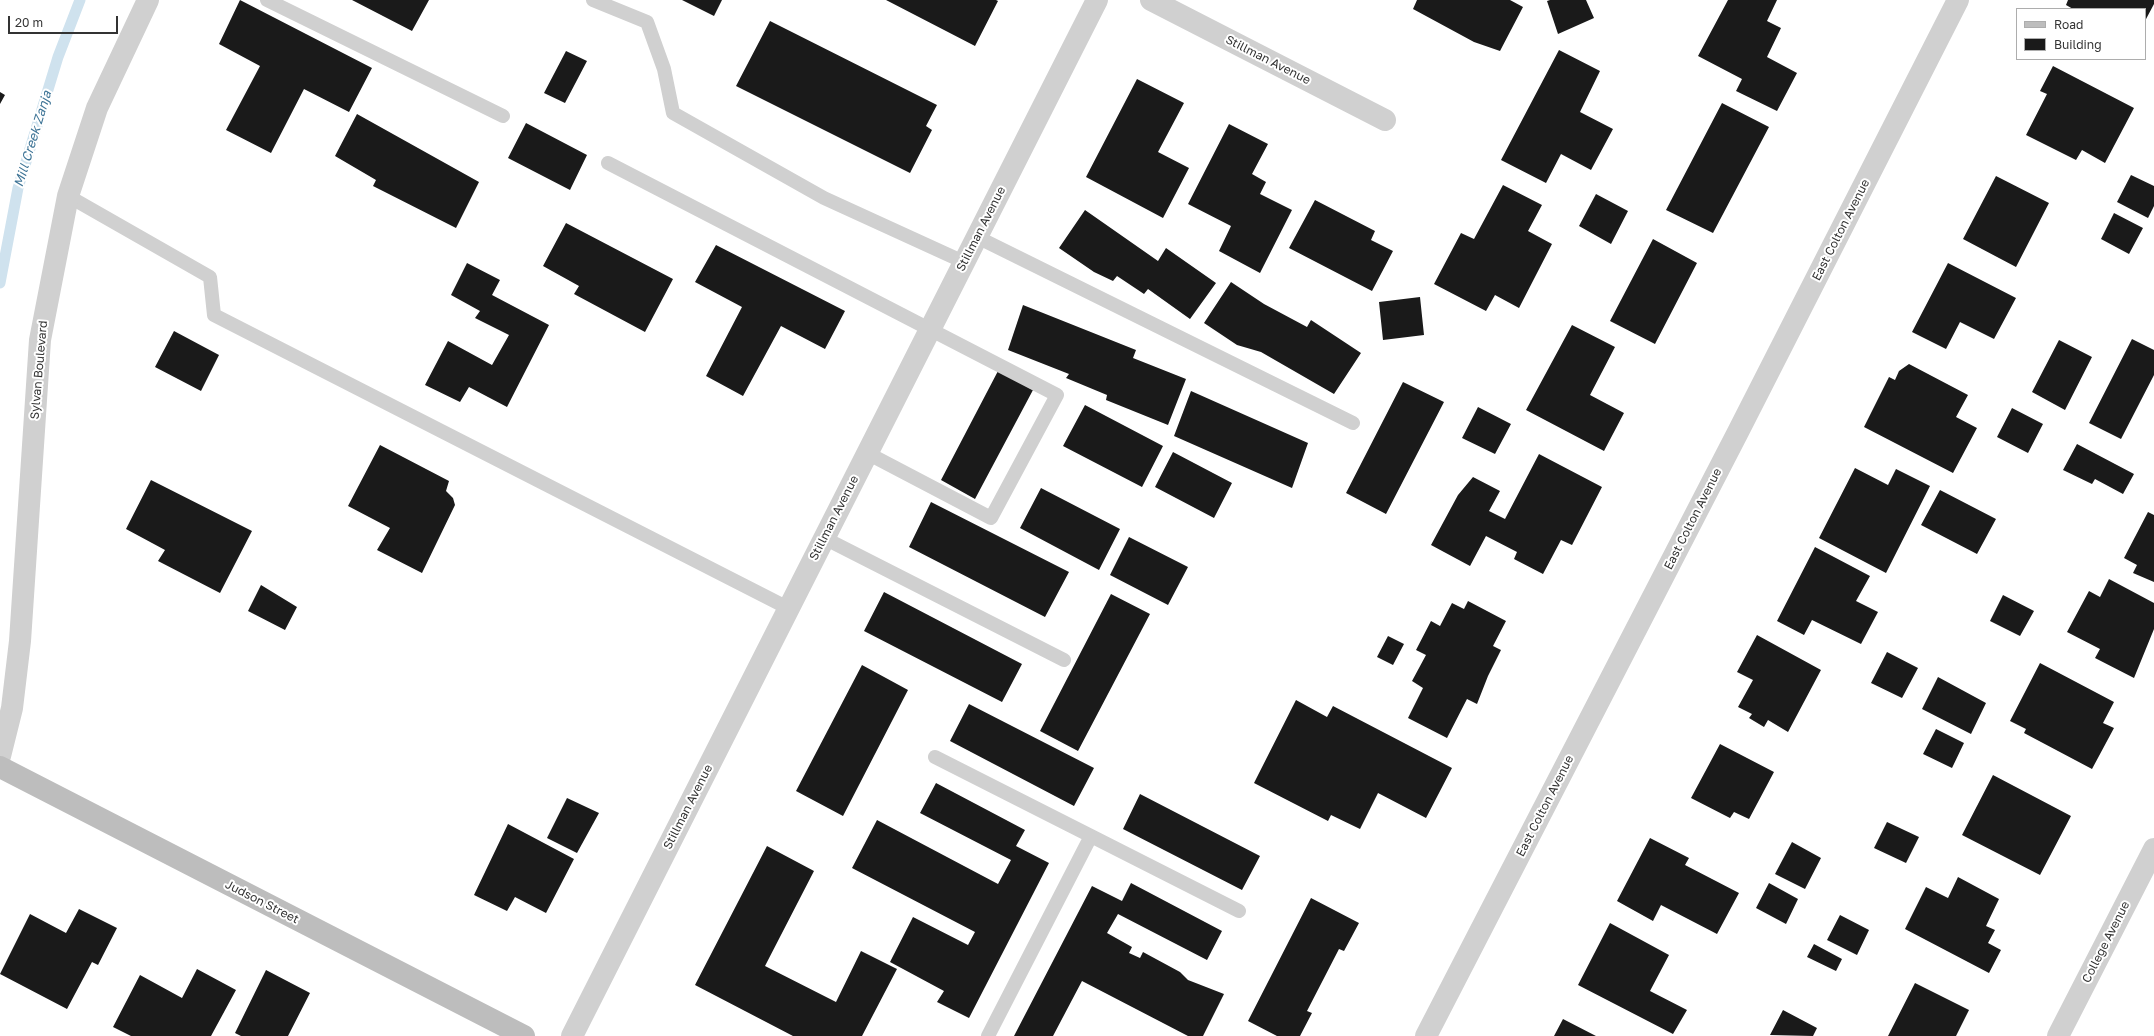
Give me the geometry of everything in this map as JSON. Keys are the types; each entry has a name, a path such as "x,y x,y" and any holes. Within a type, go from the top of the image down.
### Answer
{"main road":[{"name":"Judson Street","path":"0,767 524,1036"}],"street":[{"name":"Sylvan Boulevard","path":"0,756 12,708 20,641 40,340 68,196 97,108 148,0"},
{"name":"Stillman Avenue","path":"572,1036 1097,0"},
{"name":"Stillman Avenue","path":"1151,0 1385,120"},
{"name":"East Colton Avenue","path":"1426,1036 1738,432 1958,0"},
{"name":"College Avenue","path":"2058,1036 2154,849"}],"lane":[{"path":"267,0 503,116"},
{"path":"593,0 647,22 664,69 673,112 824,198 964,262"},
{"path":"608,163 931,328 1057,395 991,518 867,453"},
{"path":"68,196 210,277 214,315 788,608"},
{"path":"977,237 1353,423"},
{"path":"824,538 1064,660"},
{"path":"935,757 1239,911"},
{"path":"988,1036 1091,836"}],"building":[{"path":"240,0 372,68 349,112 304,89 271,153 226,130 260,66 219,44"},
{"path":"352,0 429,0 412,31"},
{"path":"682,0 722,0 714,16"},
{"path":"886,0 996,0 998,1 975,46"},
{"path":"1417,0 1510,0 1523,7 1500,51 1474,42 1413,9"},
{"path":"1586,0 1594,18 1558,34 1547,1"},
{"path":"1728,0 1777,0 1767,21 1781,28 1767,57 1797,73 1777,111 1736,91 1742,79 1698,56"},
{"path":"2068,0 2154,0 2154,4 2146,19 2146,8 2071,8 2066,5"},
{"path":"770,21 937,105 926,126 932,130 910,173 736,86"},
{"path":"1559,50 1600,71 1580,112 1613,129 1591,170 1561,154 1546,183 1501,160"},
{"path":"566,51 587,61 565,103 544,93"},
{"path":"2053,66 2134,108 2105,163 2082,150 2076,160 2026,135 2047,94 2040,91"},
{"path":"1137,79 1184,103 1158,152 1189,168 1163,218 1086,177"},
{"path":"0,92 5,95 0,104"},
{"path":"1722,103 1769,127 1713,233 1666,210"},
{"path":"357,114 479,182 456,228 373,186 376,180 335,156"},
{"path":"526,123 587,155 570,190 508,158"},
{"path":"1229,124 1268,144 1252,174 1266,182 1260,194 1292,210 1260,273 1219,251 1231,226 1188,204"},
{"path":"2131,175 2154,186 2154,206 2148,218 2117,202"},
{"path":"1996,176 2049,203 2016,267 1963,239"},
{"path":"1503,185 1542,205 1528,231 1552,244 1519,308 1495,295 1486,311 1434,284 1461,233 1474,239"},
{"path":"1596,194 1628,211 1611,244 1579,226"},
{"path":"1315,200 1375,231 1371,240 1393,251 1372,291 1289,248"},
{"path":"1085,210 1158,261 1166,248 1216,283 1190,319 1148,289 1144,294 1117,276 1113,281 1094,272 1059,248"},
{"path":"2114,213 2143,228 2129,254 2101,239"},
{"path":"566,223 673,279 645,332 574,294 579,286 543,266"},
{"path":"1653,239 1697,263 1655,344 1610,321"},
{"path":"716,245 845,311 825,349 781,326 743,396 706,376 742,307 695,282"},
{"path":"467,263 500,280 492,295 549,325 507,407 469,387 460,402 425,385 448,341 492,365 509,335 475,318 480,311 451,295"},
{"path":"1948,263 2016,298 1994,339 1960,322 1946,349 1912,332"},
{"path":"1231,282 1264,304 1307,327 1311,320 1361,353 1334,394 1261,352 1237,345 1204,323"},
{"path":"1420,297 1424,335 1383,340 1379,302"},
{"path":"1023,305 1136,350 1133,358 1186,379 1168,425 1106,400 1107,395 1066,378 1069,374 1008,350"},
{"path":"1572,325 1615,347 1590,395 1624,413 1604,451 1526,410"},
{"path":"174,331 219,355 201,391 155,367"},
{"path":"2132,339 2154,350 2154,375 2121,439 2089,423"},
{"path":"2059,340 2092,357 2065,410 2032,392"},
{"path":"1909,364 1968,395 1956,417 1977,428 1953,473 1864,427 1889,377 1895,380 1899,371"},
{"path":"998,371 1033,390 975,499 941,480"},
{"path":"1403,382 1444,402 1386,514 1346,493"},
{"path":"1191,391 1308,443 1292,488 1174,436"},
{"path":"1085,405 1163,446 1142,487 1063,446"},
{"path":"1478,407 1511,424 1495,454 1462,438"},
{"path":"2012,408 2043,424 2028,453 1997,437"},
{"path":"2077,444 2134,474 2123,494 2095,479 2092,484 2063,470"},
{"path":"380,445 449,481 446,491 453,498 455,505 422,573 377,550 390,528 348,506"},
{"path":"1173,452 1232,483 1214,518 1155,487"},
{"path":"1539,454 1602,487 1572,545 1561,540 1543,574 1514,559 1517,552 1486,536 1470,566 1431,545 1458,495 1473,477 1500,491 1489,511 1505,519"},
{"path":"1855,468 1888,485 1896,469 1930,486 1886,573 1819,538"},
{"path":"151,480 252,531 220,593 158,561 165,550 126,529"},
{"path":"1041,488 1120,529 1099,570 1020,528"},
{"path":"1940,490 1996,519 1977,554 1921,525"},
{"path":"931,502 1069,572 1045,617 909,547"},
{"path":"2148,512 2154,515 2154,582 2133,573 2137,565 2124,558"},
{"path":"1129,537 1188,567 1168,605 1110,575"},
{"path":"1815,547 1870,576 1856,601 1878,612 1861,644 1812,620 1804,635 1777,621"},
{"path":"2109,579 2154,603 2154,629 2134,678 2095,658 2100,649 2067,632 2089,591 2100,597"},
{"path":"261,585 297,607 285,630 248,611"},
{"path":"884,592 1022,664 1002,702 864,631"},
{"path":"1111,594 1150,614 1078,751 1040,731"},
{"path":"2003,595 2034,611 2020,636 1990,621"},
{"path":"1468,601 1506,621 1493,646 1501,650 1488,676 1477,704 1467,699 1447,738 1408,718 1423,688 1412,681 1426,655 1416,650 1431,621 1440,626 1452,603 1464,609"},
{"path":"1757,635 1821,670 1788,732 1768,720 1764,727 1749,718 1752,714 1738,707 1753,680 1737,672"},
{"path":"1388,636 1404,644 1393,665 1377,657"},
{"path":"1887,652 1918,668 1902,698 1871,683"},
{"path":"2040,663 2114,702 2103,723 2114,728 2092,769 2024,733 2026,729 2010,721"},
{"path":"862,665 908,690 843,816 796,791"},
{"path":"1938,677 1986,703 1971,734 1922,709"},
{"path":"1296,700 1327,717 1333,706 1452,768 1426,818 1378,793 1360,829 1331,815 1328,821 1254,783"},
{"path":"969,704 1094,768 1074,806 950,741"},
{"path":"1936,729 1964,743 1952,768 1923,754"},
{"path":"1720,744 1774,772 1749,819 1734,812 1730,818 1691,798"},
{"path":"1993,775 2071,816 2040,875 1962,835"},
{"path":"936,783 1025,830 1016,846 1049,863 969,1018 937,1002 944,991 890,962 913,917 968,945 975,932 852,868 877,820 998,884 1011,860 920,813"},
{"path":"1140,794 1260,856 1242,890 1123,829"},
{"path":"567,798 599,813 577,853 547,838"},
{"path":"1887,822 1919,837 1906,863 1874,848"},
{"path":"508,824 574,859 546,913 515,897 507,911 474,895"},
{"path":"1650,838 1689,858 1685,865 1739,893 1717,934 1661,905 1653,921 1617,901"},
{"path":"1792,842 1821,858 1805,889 1775,874"},
{"path":"767,846 814,871 765,966 836,1002 861,951 897,969 862,1036 793,1036 695,985"},
{"path":"1958,877 1999,899 1986,926 1995,930 1988,943 2001,950 1989,973 1905,929 1926,887 1948,898"},
{"path":"1131,883 1222,931 1207,960 1118,914 1107,933 1132,947 1129,953 1140,958 1143,952 1180,972 1188,980 1224,994 1203,1036 1188,1036 1082,981 1053,1036 1014,1036 1092,886 1122,901"},
{"path":"1769,883 1798,899 1786,924 1756,908"},
{"path":"1311,898 1359,923 1344,951 1339,949 1307,1011 1312,1013 1300,1036 1277,1036 1248,1021"},
{"path":"79,909 117,928 98,965 92,962 67,1009 0,974 30,914 66,933"},
{"path":"1840,915 1869,930 1857,955 1827,940"},
{"path":"1610,923 1669,955 1650,991 1687,1010 1673,1034 1578,985"},
{"path":"1814,944 1842,959 1836,971 1807,957"},
{"path":"197,969 236,990 211,1036 131,1036 113,1027 140,975 182,998"},
{"path":"266,970 310,993 288,1036 241,1036 235,1033"},
{"path":"1915,983 1969,1010 1956,1036 1888,1036"},
{"path":"1783,1010 1817,1028 1813,1036 1770,1035"},
{"path":"1563,1019 1596,1036 1554,1036"}],"waterway":[{"name":"Mill Creek Zanja","path":"0,283 18,188 58,57 80,0"}]}
